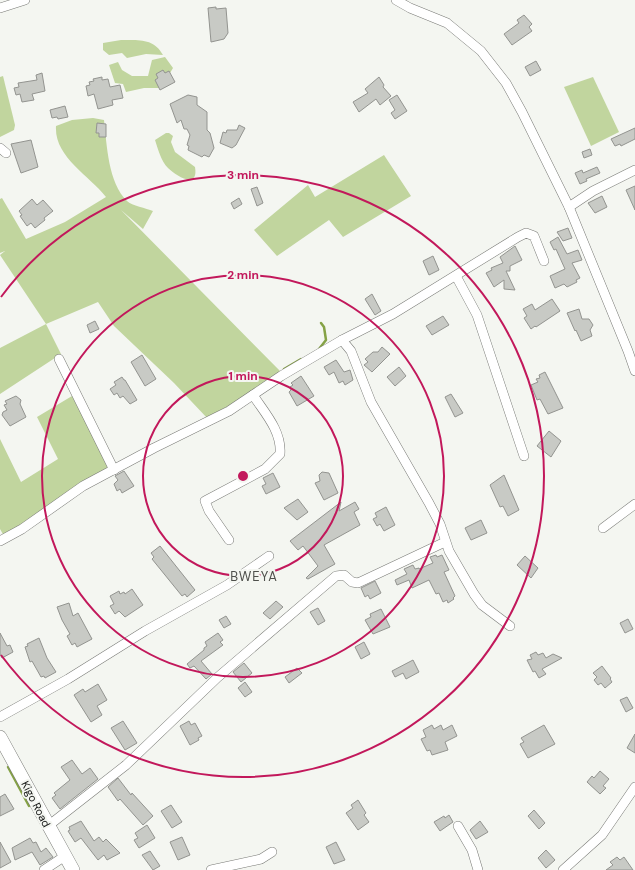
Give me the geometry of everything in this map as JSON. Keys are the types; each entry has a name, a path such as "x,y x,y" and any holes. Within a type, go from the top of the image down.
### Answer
{"street":[{"path":"0,8 26,0"},
{"path":"396,0 410,8 447,23 472,42 489,60 506,83 569,207 635,371"},
{"path":"569,207 593,191 635,170"},
{"path":"0,540 22,529 83,486 229,411 252,395 342,340 393,314 526,233 534,236 544,261"},
{"path":"456,276 477,315 524,456"},
{"path":"342,340 351,351 380,418 429,503 440,524 445,542 479,602 510,626"},
{"path":"59,359 114,470"},
{"path":"229,540 209,511 205,501 265,469 280,454 280,441 274,428 252,395"},
{"path":"603,528 635,504"},
{"path":"48,826 126,765 218,677 336,576 344,574 352,582 358,583 445,542"},
{"path":"0,717 68,679 145,630 227,585 269,556"},
{"name":"Kigo Road","path":"0,737 73,870"},
{"path":"563,870 602,836 635,787"},
{"path":"458,826 472,850 478,870"},
{"path":"211,870 261,858 272,852"},
{"path":"44,870 65,856"}],"green space":[{"path":"121,40 145,41 155,45 163,55 146,54 127,58 122,53 109,55 103,50 103,43"},
{"path":"165,57 173,68 161,88 144,88 126,92 123,84 115,83 109,65 118,62 122,70 132,76 148,76 152,60"},
{"path":"3,76 15,125 14,130 0,137 0,77"},
{"path":"593,77 619,132 591,146 564,87"},
{"path":"93,118 104,120 112,174 116,184 129,203 153,211 143,229 121,210 282,373 208,419 174,383 114,326 98,302 46,324 0,255 5,251 0,253 0,199 2,198 26,239 65,222 106,197 66,156 57,137 56,126 72,120"},
{"path":"166,133 173,136 171,142 175,152 195,167 194,178 190,180 181,177 168,168 163,162 155,140"},
{"path":"384,155 411,196 343,237 329,220 277,256 254,230 308,185 315,197"},
{"path":"46,324 61,354 0,394 0,348"},
{"path":"72,396 107,464 107,470 4,536 0,529 0,439 21,482 58,459 37,417"}],"building":[{"path":"216,7 216,9 226,8 228,33 224,39 211,42 208,8"},
{"path":"524,15 532,24 529,27 532,31 512,45 504,34 519,23 517,20"},
{"path":"536,61 541,70 530,76 525,67"},
{"path":"163,70 165,73 169,71 175,82 160,90 155,80 158,78 156,74"},
{"path":"42,73 45,91 32,94 34,100 22,102 20,94 16,95 14,88 19,87 18,83 37,80 36,75"},
{"path":"102,77 102,80 108,79 110,87 120,85 123,98 112,100 113,105 98,109 94,94 88,96 86,86 90,85 89,82 94,81 93,79"},
{"path":"379,77 384,85 383,87 391,96 380,105 376,99 359,112 353,102 368,93 365,89"},
{"path":"188,95 197,97 197,105 207,112 207,130 210,133 214,148 209,157 204,155 202,157 188,150 189,146 187,145 190,135 187,129 184,129 181,120 177,123 170,104"},
{"path":"397,95 407,111 395,119 391,113 395,110 389,100"},
{"path":"65,106 68,117 58,119 57,117 52,118 50,110"},
{"path":"97,123 106,124 106,137 99,137 99,133 96,133"},
{"path":"239,125 245,128 236,145 232,148 220,143 223,132 226,133 227,130 237,130"},
{"path":"635,128 635,139 621,146 620,144 615,146 611,139"},
{"path":"31,140 38,167 21,173 11,144"},
{"path":"590,149 592,155 584,158 582,152"},
{"path":"597,167 600,173 586,179 587,181 580,184 575,173 582,170 583,173"},
{"path":"635,186 635,210 626,190"},
{"path":"257,187 263,203 257,206 251,189"},
{"path":"602,196 607,207 595,213 588,203"},
{"path":"239,198 242,204 234,209 231,203"},
{"path":"32,199 37,205 43,200 53,211 35,228 31,223 27,226 20,216 22,215 19,211"},
{"path":"568,228 572,238 563,241 557,232"},
{"path":"558,237 567,254 578,250 582,260 572,263 580,278 576,280 577,282 567,287 564,284 555,288 550,276 565,269 556,249 554,250 550,242"},
{"path":"515,246 522,260 510,266 510,271 506,271 515,290 504,289 504,280 494,287 486,273 492,270 491,268 503,263 500,257"},
{"path":"433,256 439,270 429,275 423,261"},
{"path":"372,294 381,311 375,315 365,299"},
{"path":"552,299 560,311 531,329 524,318 527,316 523,309 532,304 535,310"},
{"path":"579,309 582,319 589,319 593,325 590,330 592,336 581,341 567,313"},
{"path":"443,316 449,325 432,335 426,326"},
{"path":"95,321 99,329 90,333 87,325"},
{"path":"382,347 390,354 372,372 364,365 368,362 365,359 373,352 378,352"},
{"path":"142,355 156,379 145,386 131,362"},
{"path":"336,360 344,372 350,370 353,380 345,385 343,381 339,383 334,372 329,375 324,367"},
{"path":"399,367 406,376 395,386 387,377"},
{"path":"545,372 563,408 548,414 540,399 537,400 531,385 538,382 536,379 540,378 539,375"},
{"path":"301,376 314,396 297,406 289,392 291,390 290,387 293,385 291,383"},
{"path":"122,377 137,400 130,404 123,396 120,398 117,393 114,395 110,389 116,385 114,382"},
{"path":"451,394 463,413 455,417 445,397"},
{"path":"16,396 21,400 20,404 26,417 10,426 2,415 3,412 7,410 4,405 7,404 5,401"},
{"path":"549,431 561,441 551,457 537,446"},
{"path":"124,471 134,486 122,493 120,489 117,491 114,484 118,480 115,476"},
{"path":"322,472 329,473 338,493 324,500 315,483 320,481 319,475"},
{"path":"273,473 280,487 266,494 262,486 266,484 263,478"},
{"path":"504,475 519,510 508,516 503,506 500,507 490,485"},
{"path":"298,499 308,512 297,520 284,508"},
{"path":"341,502 339,511 355,502 359,509 354,512 360,525 324,545 335,564 308,579 306,578 318,566 303,546 298,550 290,541"},
{"path":"386,507 395,525 384,531 380,524 377,526 373,519 377,517 375,513"},
{"path":"481,520 487,533 471,540 465,528"},
{"path":"160,546 195,590 187,597 185,594 182,596 152,559 154,557 151,553"},
{"path":"436,555 437,557 442,555 449,570 444,572 455,596 453,598 454,599 448,603 447,600 443,602 439,593 436,594 429,580 412,588 409,580 397,585 395,580 407,574 404,569 413,565 415,569 419,569 433,563 430,557"},
{"path":"525,556 538,568 531,578 517,565"},
{"path":"375,581 381,593 370,599 368,595 365,597 361,588"},
{"path":"132,589 143,605 125,617 119,611 115,614 110,606 114,604 110,596 119,591 120,594 124,592 125,594"},
{"path":"276,601 283,607 270,619 263,613"},
{"path":"69,603 73,616 78,613 92,639 77,647 75,643 72,645 67,636 70,634 57,607"},
{"path":"318,608 325,621 318,625 310,612"},
{"path":"381,609 390,627 373,634 365,620 371,617 370,614"},
{"path":"226,616 231,624 224,628 219,620"},
{"path":"628,619 633,629 625,633 620,623"},
{"path":"0,633 7,646 10,645 13,652 2,658 0,654"},
{"path":"218,633 223,640 220,642 223,645 201,661 212,674 206,679 194,666 190,668 187,664 204,650 207,646 205,642"},
{"path":"39,638 47,658 56,672 45,678 44,676 41,677 32,661 30,662 25,647 28,646 27,644"},
{"path":"364,642 370,654 361,659 355,647"},
{"path":"536,652 538,655 543,653 546,658 553,654 562,658 542,669 546,674 539,678 535,671 533,672 527,660 532,659 530,655"},
{"path":"413,660 419,672 406,679 403,673 395,677 392,671"},
{"path":"244,663 252,673 241,682 233,672"},
{"path":"602,666 611,678 610,679 612,682 605,688 601,683 598,685 594,680 597,677 593,673"},
{"path":"297,668 302,673 289,683 285,677"},
{"path":"245,682 252,692 245,697 238,688"},
{"path":"98,684 107,700 97,706 102,715 91,722 74,695 83,689 85,692"},
{"path":"627,697 633,708 626,712 620,700"},
{"path":"123,721 137,743 125,750 111,728"},
{"path":"189,721 191,725 195,723 202,736 198,738 199,740 190,745 180,726"},
{"path":"432,725 434,729 441,725 443,730 452,725 457,736 445,742 448,750 432,755 430,750 427,751 421,739 426,737 423,730"},
{"path":"544,725 555,744 528,758 520,744 524,742 521,738"},
{"path":"635,734 635,753 627,748"},
{"path":"72,760 82,774 90,768 98,779 60,809 52,798 56,795 54,793 70,780 61,767"},
{"path":"600,771 609,779 603,786 606,788 600,794 587,782 592,776 594,778"},
{"path":"118,778 131,795 132,793 153,816 143,825 120,799 118,801 108,787"},
{"path":"5,794 14,809 0,816 0,797"},
{"path":"358,800 366,813 364,815 369,822 358,830 346,813 353,808 351,805"},
{"path":"171,805 182,822 172,828 161,811"},
{"path":"534,810 545,823 539,829 528,816"},
{"path":"449,815 453,822 440,831 434,822 444,816 445,818"},
{"path":"81,821 94,841 99,837 103,842 106,839 120,853 107,860 104,855 98,860 81,838 75,842 68,831 70,830 69,827"},
{"path":"480,821 488,832 476,839 470,830"},
{"path":"147,825 155,838 139,848 134,840 138,838 135,833"},
{"path":"182,837 190,855 178,860 170,842"},
{"path":"30,838 33,843 36,842 41,852 46,848 53,857 40,865 32,852 15,860 12,848"},
{"path":"0,842 11,862 0,868"},
{"path":"336,842 345,860 334,864 326,847"},
{"path":"546,850 555,860 546,868 538,858"},
{"path":"150,851 160,866 153,870 142,855"},
{"path":"617,857 620,860 624,857 633,870 606,870 613,865 610,862"}],"waterway":[{"path":"319,349 326,340 324,327 321,323"},
{"path":"284,369 301,359"},
{"path":"8,767 29,806"}],"district":[{"name":"BWEYA","path":"254,576"}]}
